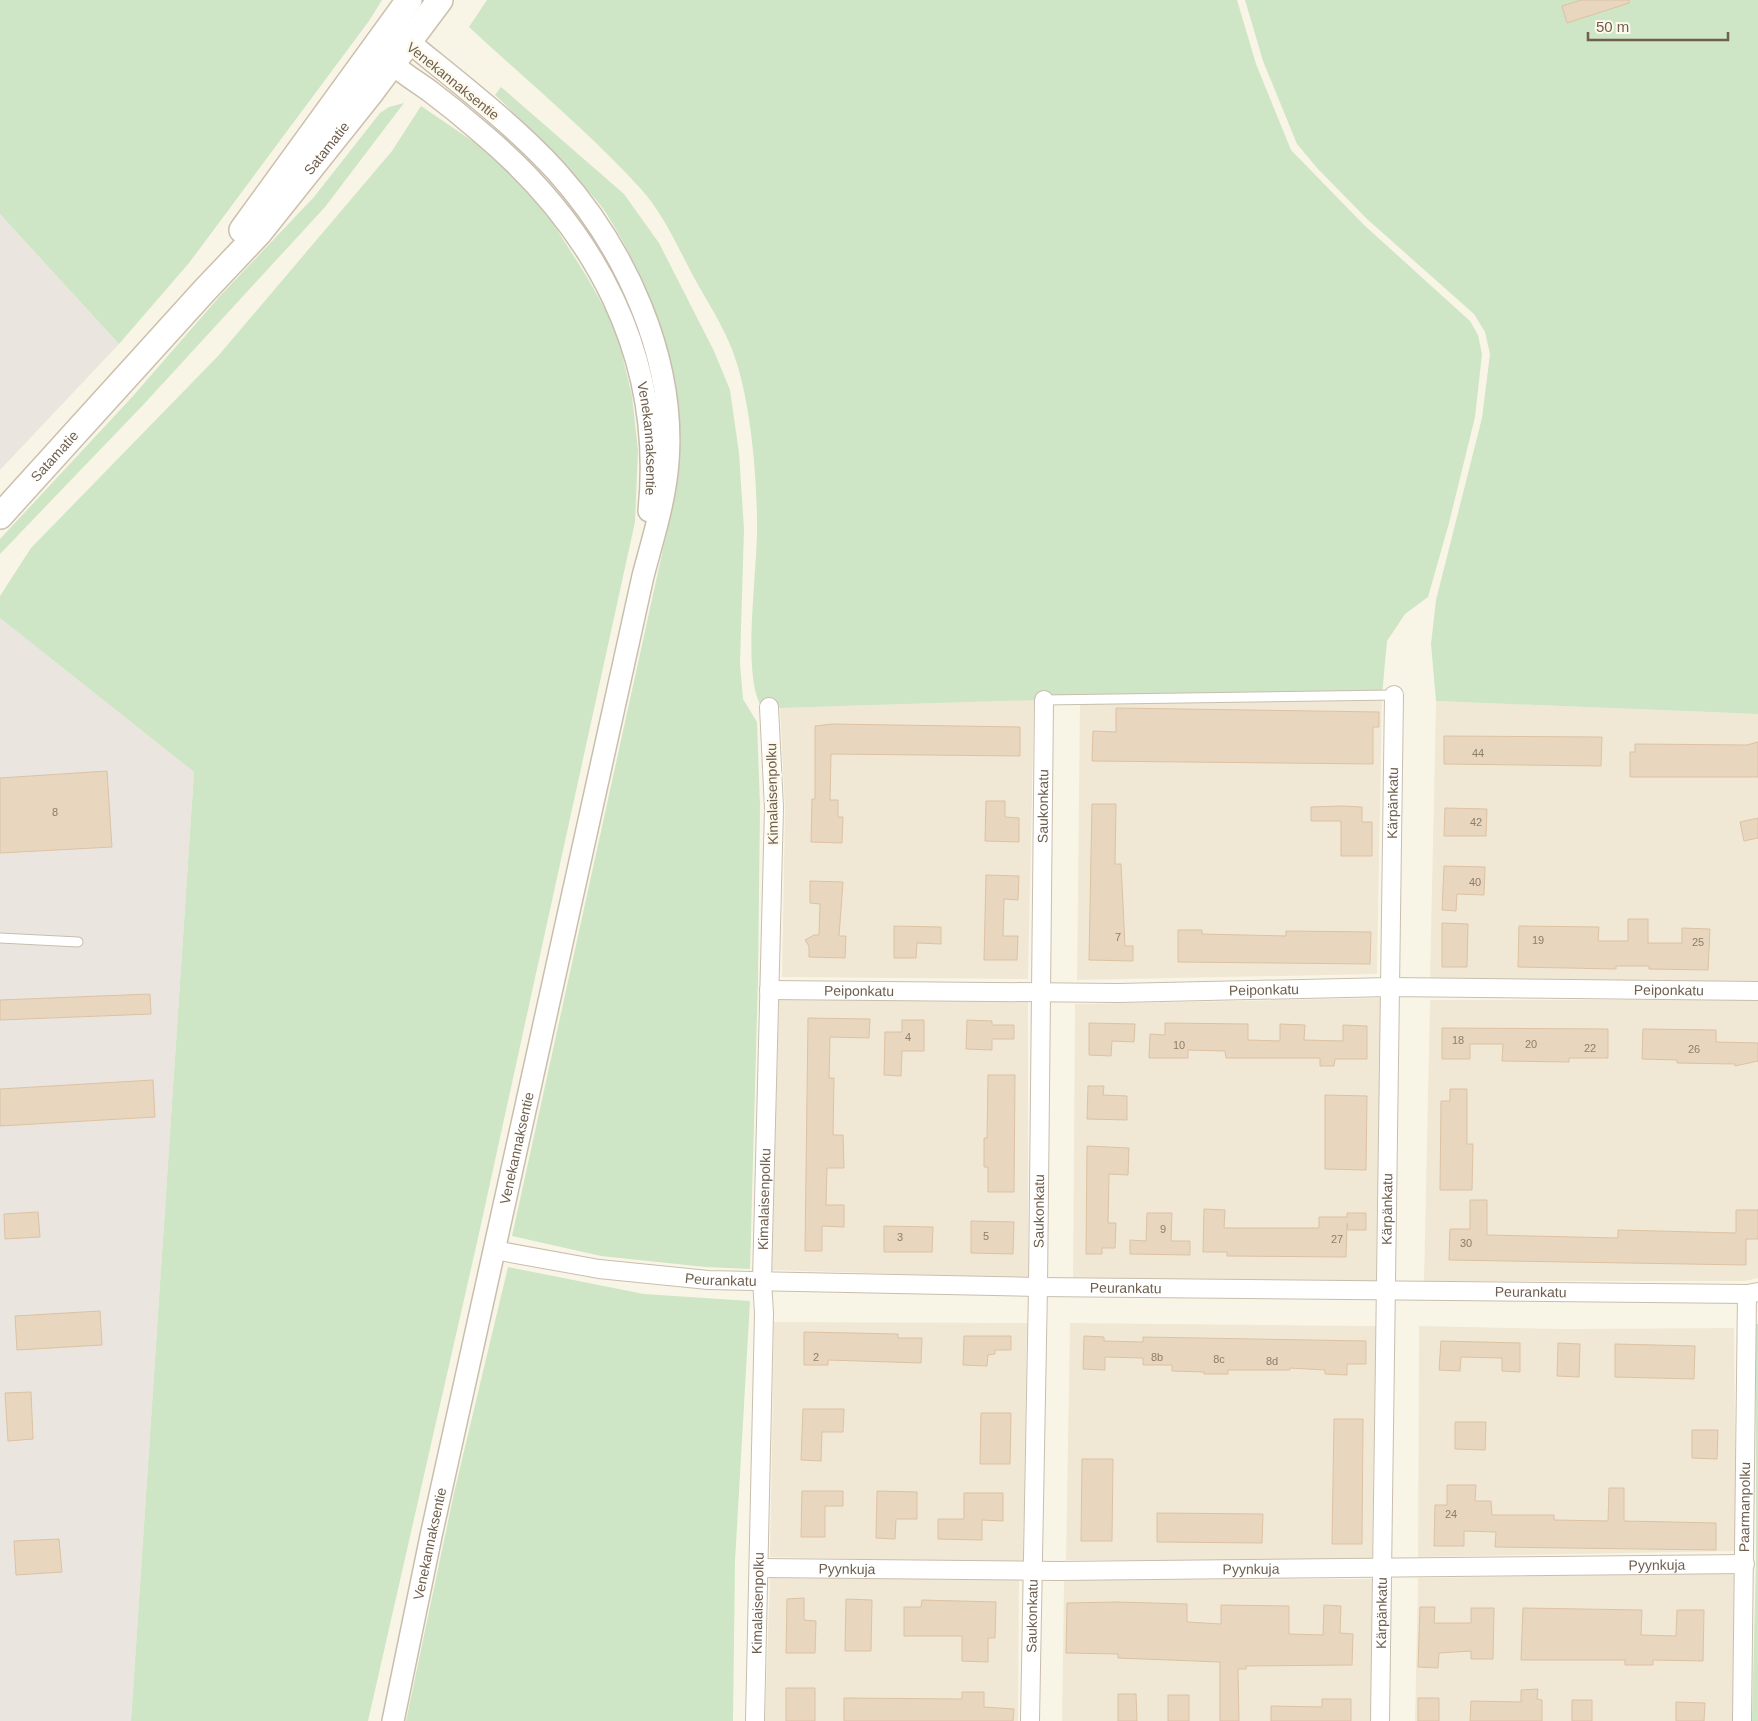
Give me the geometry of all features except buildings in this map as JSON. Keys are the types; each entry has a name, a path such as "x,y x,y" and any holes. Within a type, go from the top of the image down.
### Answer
{"main road":[{"name":"Satamatie","path":"205,290 248,221 409,0"},
{"name":"Satamatie","path":"2,514 259,233 393,64 440,0"}],"street":[{"name":"Venekannaksentie","path":"383,37 409,42 530,146 576,194 603,233 647,322 660,368 668,443 662,507 643,576 494,1250 393,1721"},
{"name":"Venekannaksentie","path":"383,37 393,64 446,103 500,148 531,178 558,209 583,243 618,306 638,366 650,436 650,506 643,576"},
{"name":"Kärpänkatu","path":"1380,1721 1394,695"},
{"name":"Saukonkatu","path":"1030,1721 1038,1288 1044,700"},
{"name":"Kimalaisenpolku","path":"755,1721 764,1312 762,1280 774,808 769,707"},
{"name":"Peiponkatu","path":"769,990 1128,993 1390,987 1758,991"},
{"name":"Peurankatu","path":"494,1250 599,1269 708,1280 1038,1288 1752,1293"},
{"name":"Paarmanpolku","path":"1742,1721 1752,1293"},
{"name":"Pyynkuja","path":"759,1568 1032,1571 1745,1564"}],"lane":[{"path":"1044,700 1394,695"},
{"path":"0,938 78,942"}],"shaded area":[{"path":"0,214 119,344 0,470"},
{"path":"0,618 194,772 131,1721 0,1721"},
{"path":"1382,695 1377,974 1077,980 1080,699"},
{"path":"1034,700 1028,979 782,977 785,809 780,708"},
{"path":"1436,701 1758,714 1758,982 1430,979"},
{"path":"1381,998 1376,1283 1073,1278 1075,1004"},
{"path":"779,999 1028,1001 1028,1278 772,1270"},
{"path":"1430,1000 1758,1000 1758,1278 1745,1281 1424,1281"},
{"path":"774,1322 1027,1323 1023,1563 770,1557"},
{"path":"1070,1323 1376,1326 1372,1560 1066,1560"},
{"path":"1419,1326 1564,1329 1734,1328 1736,1551 1418,1557"},
{"path":"1736,1573 1734,1721 1415,1721 1418,1578"},
{"path":"770,1578 1019,1580 1018,1721 765,1721"},
{"path":"1372,1579 1371,1721 1062,1721 1064,1580"}],"green space":[{"path":"0,0 382,0 369,21 189,263 119,344 0,214"},
{"path":"487,0 1237,0 1256,64 1291,150 1364,225 1470,321 1478,335 1482,354 1475,417 1449,523 1428,597 1405,614 1387,641 1382,695 1070,699 780,708 770,703 760,704 755,689 751,644 757,543 756,481 747,406 736,359 720,323 668,228 648,197 599,146 469,27"},
{"path":"1245,0 1758,0 1758,714 1436,701 1431,644 1436,600 1482,418 1490,354 1485,332 1474,314 1367,219 1318,169 1297,144 1263,61"},
{"path":"501,87 624,194 659,243 714,351 730,390 739,453 744,529 740,663 743,699 757,722 760,805 758,979 750,1269 705,1267 601,1256 512,1236 667,531 676,479 679,426 672,370 665,342 646,288 634,262 599,203 495,95"},
{"path":"404,103 325,207 144,404 0,554 0,539 133,396 219,297 314,197 380,113 389,107"},
{"path":"421,106 493,155 549,217 587,277 616,329 632,396 638,450 635,522 478,1238 368,1721 131,1721 194,772 0,618 0,596 31,548 219,355 392,151"},
{"path":"508,1267 644,1294 750,1301 735,1561 733,1721 406,1721 454,1493"},
{"path":"1756,1324 1758,1324 1758,1721 1752,1721 1756,1562"}]}
